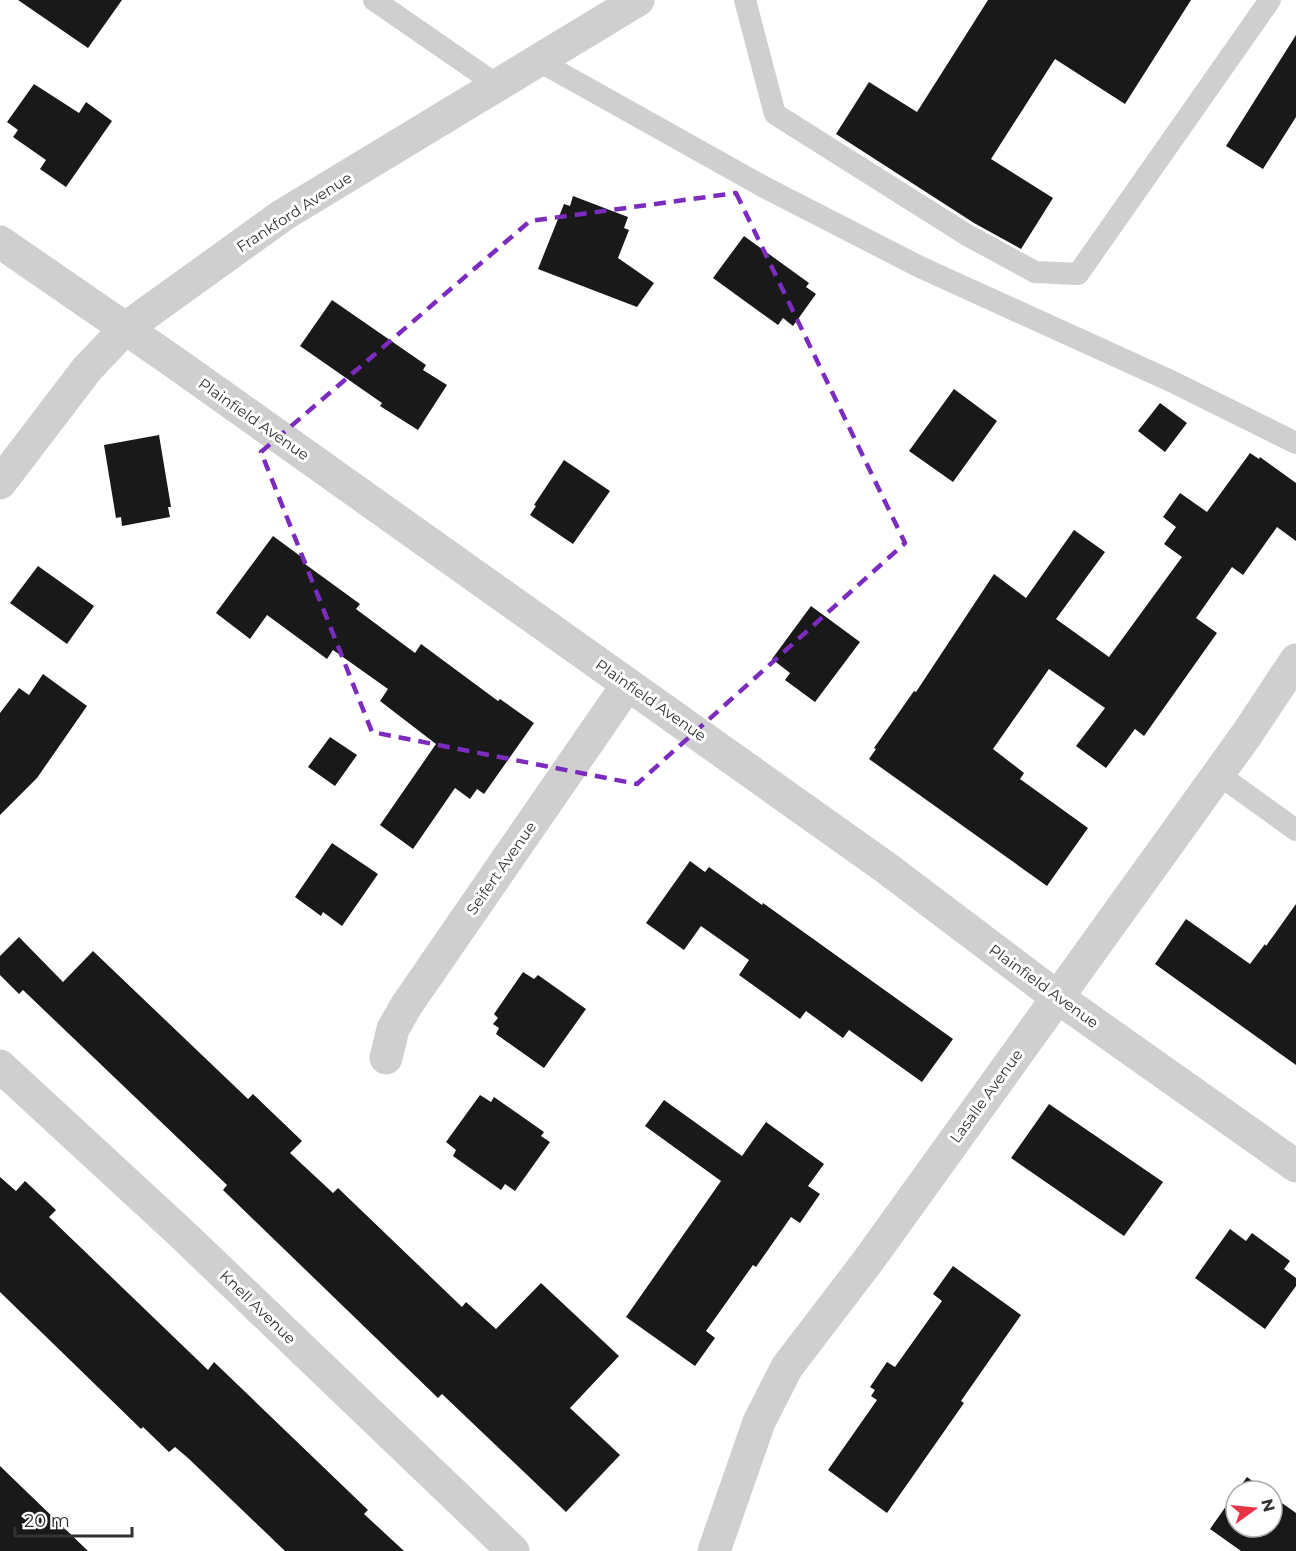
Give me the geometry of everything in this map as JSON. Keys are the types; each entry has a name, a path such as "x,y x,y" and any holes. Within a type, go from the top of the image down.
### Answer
{"street":[{"name":"Frankford Avenue","path":"0,483 87,369 126,328 283,215 638,0"},
{"name":"Plainfield Avenue","path":"0,242 126,328 875,860 1057,997 1296,1166"},
{"name":"Lasalle Avenue","path":"714,1551 759,1422 787,1367 868,1261 1218,774 1296,660"},
{"name":"Seifert Avenue","path":"386,1058 393,1029 406,1006 628,684"},
{"name":"Knell Avenue","path":"0,1066 182,1234 513,1551"}],"lane":[{"path":"374,0 497,85"},
{"path":"745,0 775,114 967,235 1035,272 1078,274 1270,0"},
{"path":"537,60 764,187 920,267 1173,382 1296,442"},
{"path":"1218,774 1296,830"}],"highlighted area":[{"path":"736,193 905,543 637,784 372,732 261,452 530,221"}],"building":[{"path":"18,0 122,0 88,48"},
{"path":"988,0 1191,0 1125,104 1055,59 991,159 1053,198 1021,249 974,223 836,134 869,82 917,112"},
{"path":"1296,35 1296,117 1263,169 1226,146"},
{"path":"34,84 79,113 86,102 112,121 66,187 40,169 46,160 13,137 18,130 7,122"},
{"path":"573,196 628,217 624,228 629,230 618,258 654,283 637,307 538,269 564,204 570,206"},
{"path":"744,236 809,283 806,287 816,294 793,326 783,318 778,325 713,278"},
{"path":"332,300 426,365 423,370 447,385 418,430 380,406 382,403 300,346"},
{"path":"954,389 997,421 953,482 909,451"},
{"path":"1160,403 1187,423 1165,452 1138,431"},
{"path":"159,435 171,507 168,507 170,517 122,526 121,517 116,518 104,445"},
{"path":"1250,453 1259,459 1260,457 1296,483 1296,541 1277,527 1243,575 1232,567 1196,618 1217,633 1144,736 1135,729 1106,768 1076,746 1105,708 1049,669 993,749 1024,773 1020,779 1088,828 1047,886 869,759 876,749 874,748 914,691 916,692 994,574 1026,598 1074,530 1105,552 1056,619 1109,657 1182,557 1164,544 1176,527 1163,517 1180,493 1207,512"},
{"path":"564,460 610,491 573,544 530,515 536,506 534,505"},
{"path":"273,536 307,561 305,564 360,604 356,609 415,653 421,644 498,701 500,699 534,723 484,794 477,789 470,799 455,788 413,849 380,825 436,744 380,701 388,689 333,650 327,659 267,615 250,639 216,613"},
{"path":"38,566 94,606 67,644 10,603"},
{"path":"811,606 860,642 815,702 785,680 790,673 772,659"},
{"path":"43,674 87,706 37,778 0,815 0,713 19,688 29,695"},
{"path":"330,737 357,755 335,786 308,767"},
{"path":"332,843 378,874 342,926 323,912 321,916 295,897"},
{"path":"690,861 705,872 709,867 762,905 763,903 953,1039 922,1082 849,1030 843,1038 806,1011 800,1019 739,975 749,960 701,926 684,950 646,923"},
{"path":"1296,904 1296,1065 1155,964 1186,919 1250,964"},
{"path":"19,937 63,982 93,951 248,1099 253,1094 302,1141 290,1153 333,1193 338,1188 462,1307 466,1302 496,1329 541,1283 619,1356 570,1408 620,1455 566,1512 442,1394 438,1398 223,1190 227,1185 23,990 19,994 0,975 0,956"},
{"path":"523,972 534,979 538,975 586,1009 544,1068 496,1034 499,1028 493,1024 498,1018 494,1014"},
{"path":"480,1095 491,1102 494,1097 544,1132 541,1136 550,1142 515,1191 505,1184 501,1190 453,1156 456,1150 446,1142"},
{"path":"664,1100 742,1156 766,1122 824,1164 808,1186 820,1194 800,1223 791,1217 756,1267 753,1265 706,1331 715,1338 695,1366 626,1317 721,1181 645,1126"},
{"path":"1049,1104 1163,1182 1124,1236 1011,1158"},
{"path":"0,1177 16,1191 25,1181 56,1210 49,1217 208,1370 214,1362 368,1510 364,1514 404,1551 285,1551 188,1458 175,1447 169,1452 143,1427 141,1429 0,1292"},
{"path":"1230,1229 1246,1241 1252,1233 1290,1261 1284,1269 1296,1278 1296,1286 1265,1329 1195,1278"},
{"path":"953,1266 1021,1315 961,1401 964,1403 887,1513 828,1470 877,1400 871,1396 875,1390 870,1387 887,1362 895,1367 942,1301 933,1294"},
{"path":"0,1466 88,1551 0,1551"},
{"path":"1284,1504 1296,1513 1296,1551 1241,1551 1224,1539 1284,1539"},
{"path":"1224,1509 1224,1539 1210,1529"}]}
